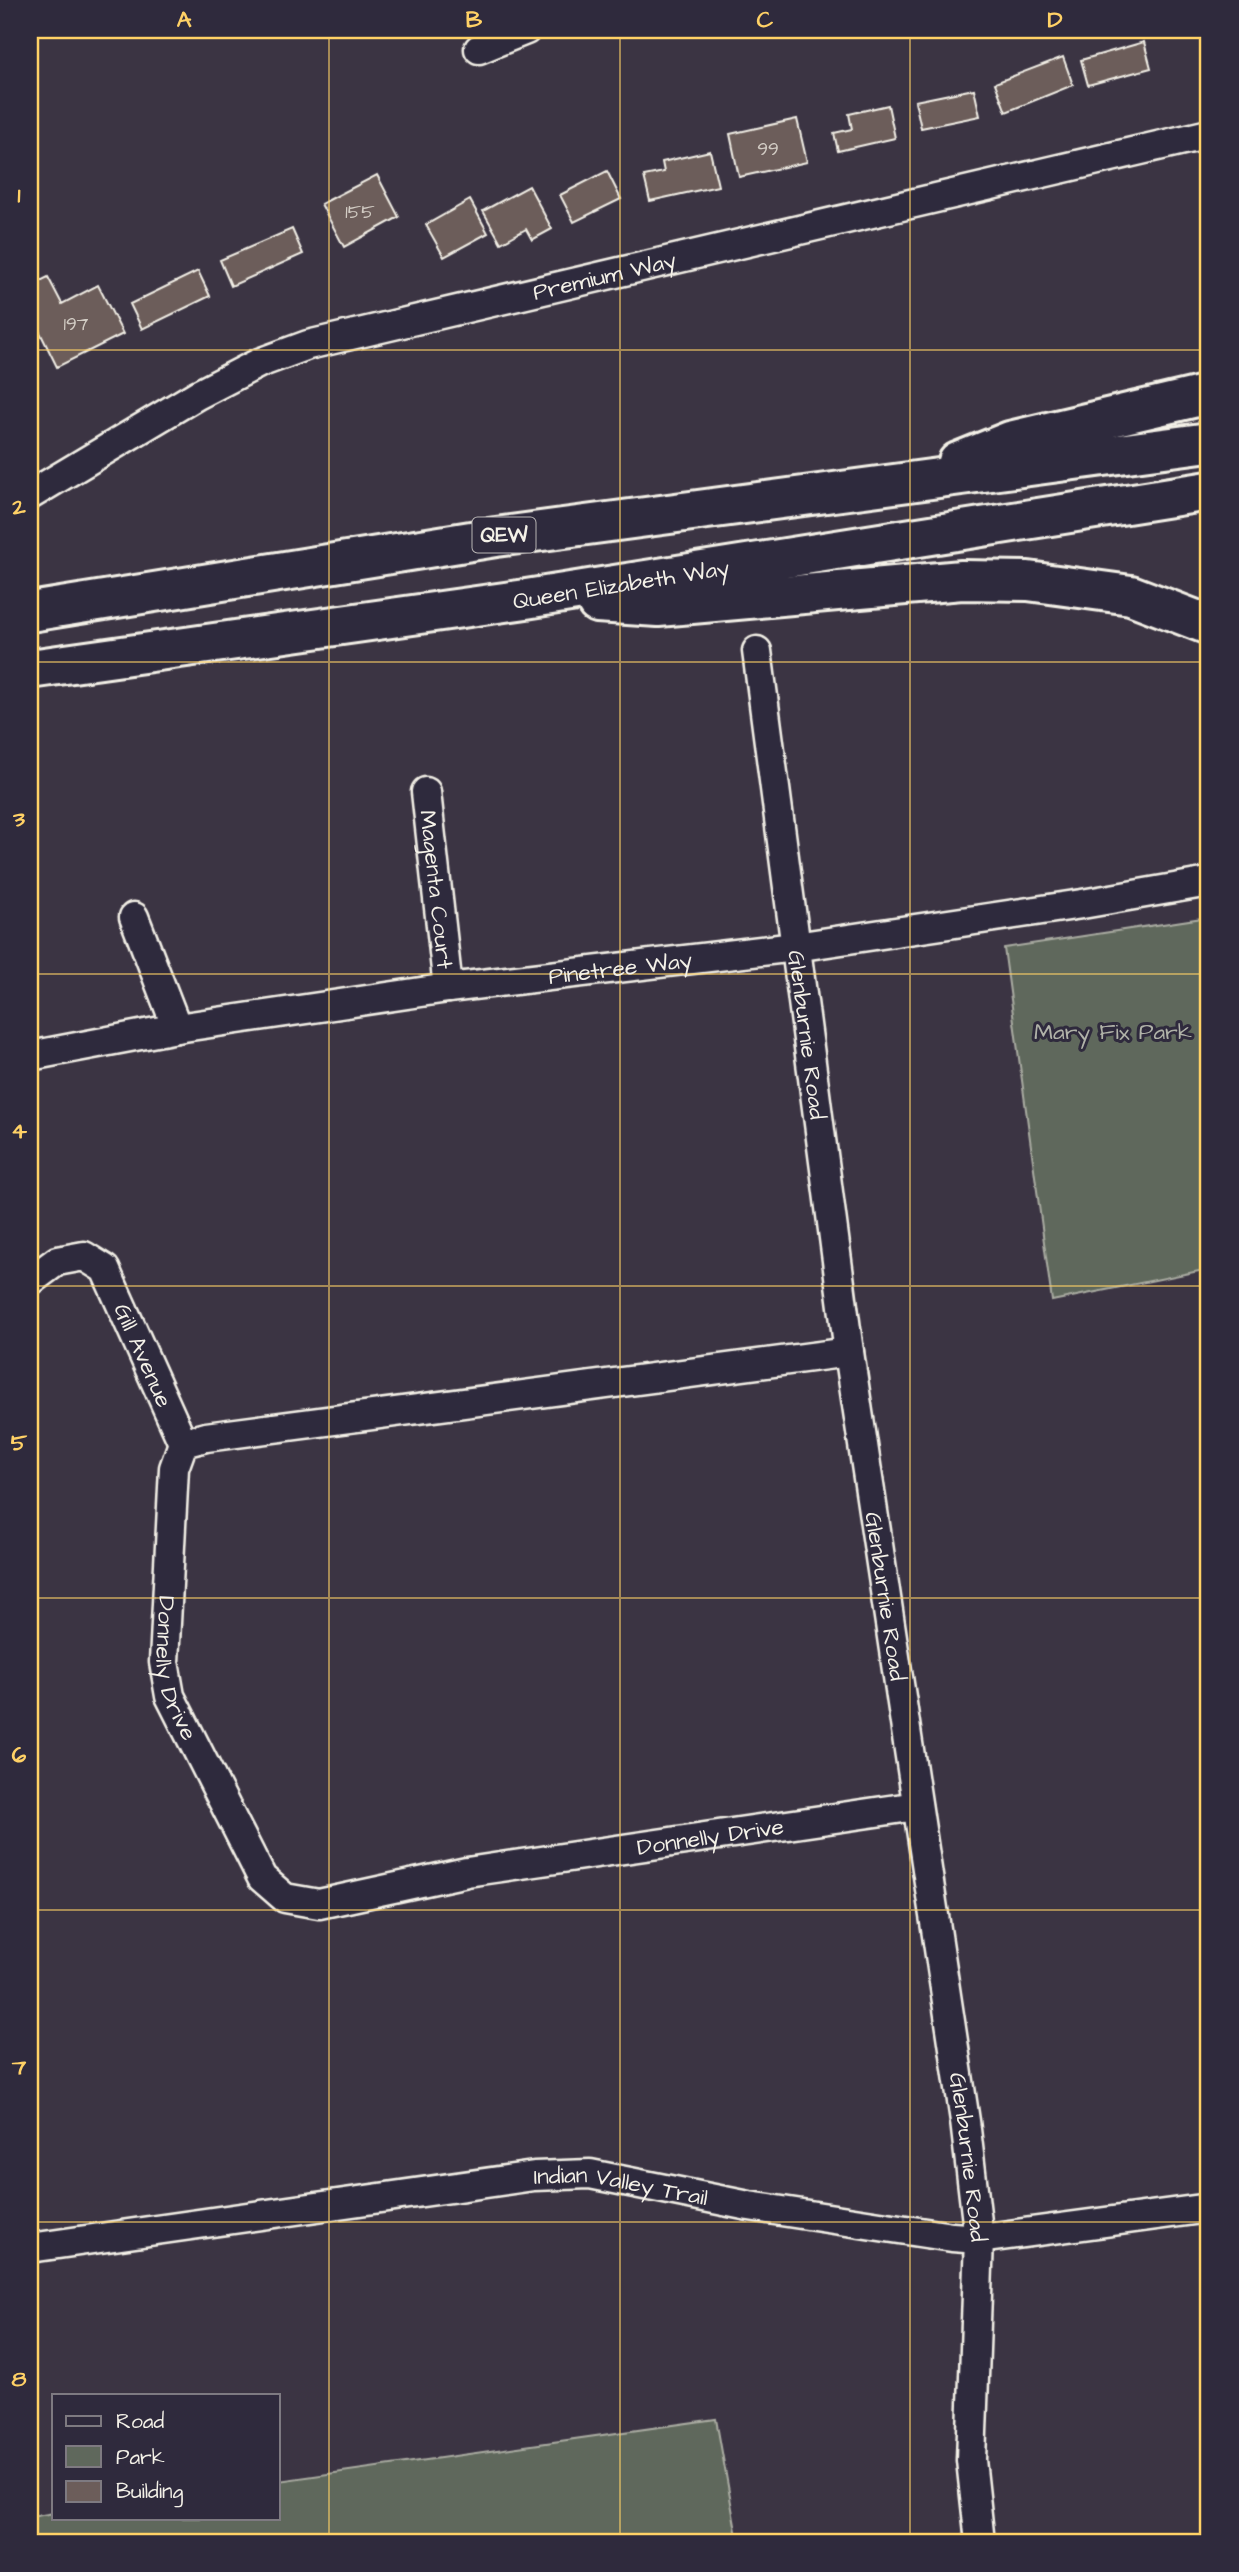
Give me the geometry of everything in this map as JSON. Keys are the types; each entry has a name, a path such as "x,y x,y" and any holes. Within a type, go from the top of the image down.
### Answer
{"highway":[{"path":"908,482 1010,441 1209,394"},
{"name":"QEW","path":"30,612 496,537 1209,442"},
{"name":"Queen Elizabeth Way","path":"30,669 526,599 1209,491"},
{"path":"526,599 658,607 962,580 1028,581 1131,595 1209,625"}],"street":[{"path":"480,49 526,30"},
{"name":"Premium Way","path":"30,495 197,394 259,363 308,345 1209,134"},
{"name":"Glenburnie Road","path":"757,651 849,1353 965,2122 979,2239 971,2460 980,2542"},
{"name":"Magenta Court","path":"426,792 448,988"},
{"name":"Pinetree Way","path":"30,1056 177,1028 448,988 795,947 1209,882"},
{"path":"134,917 177,1028"},
{"name":"Gill Avenue","path":"30,1281 57,1261 84,1256 105,1269 183,1443"},
{"path":"183,1443 206,1437 849,1353"},
{"name":"Donnelly Drive","path":"183,1443 174,1468 165,1635 164,1662 170,1696 262,1878 285,1898 318,1903 467,1872 918,1806"},
{"name":"Indian Valley Trail","path":"30,2248 534,2176 590,2174 749,2206 979,2239 1209,2208"}],"green space":[{"name":"Mary Fix Park","path":"1209,917 1209,1269 1052,1301 1004,948"},
{"path":"716,2419 738,2542 30,2542 30,2517 52,2513 52,2520 280,2520 280,2481"}],"building":[{"path":"1200,30 1209,30 1209,61"},
{"path":"1144,42 1151,68 1088,85 1081,60"},
{"path":"1063,57 1073,85 1006,112 995,83"},
{"path":"974,89 980,116 921,128 915,101"},
{"path":"888,105 895,138 838,151 834,133 852,129 849,114"},
{"path":"797,119 807,162 739,177 730,134"},
{"path":"710,151 718,186 650,201 644,176 664,172 662,162"},
{"path":"607,171 621,199 574,222 560,195"},
{"path":"377,175 399,217 344,247 321,204"},
{"path":"529,186 552,229 532,240 526,229 501,243 483,211"},
{"path":"470,200 488,233 444,257 426,225"},
{"path":"292,229 303,254 231,286 220,260"},
{"path":"198,271 210,296 142,329 130,304"},
{"path":"48,277 62,304 98,285 123,334 57,367 30,312 30,286"}]}
